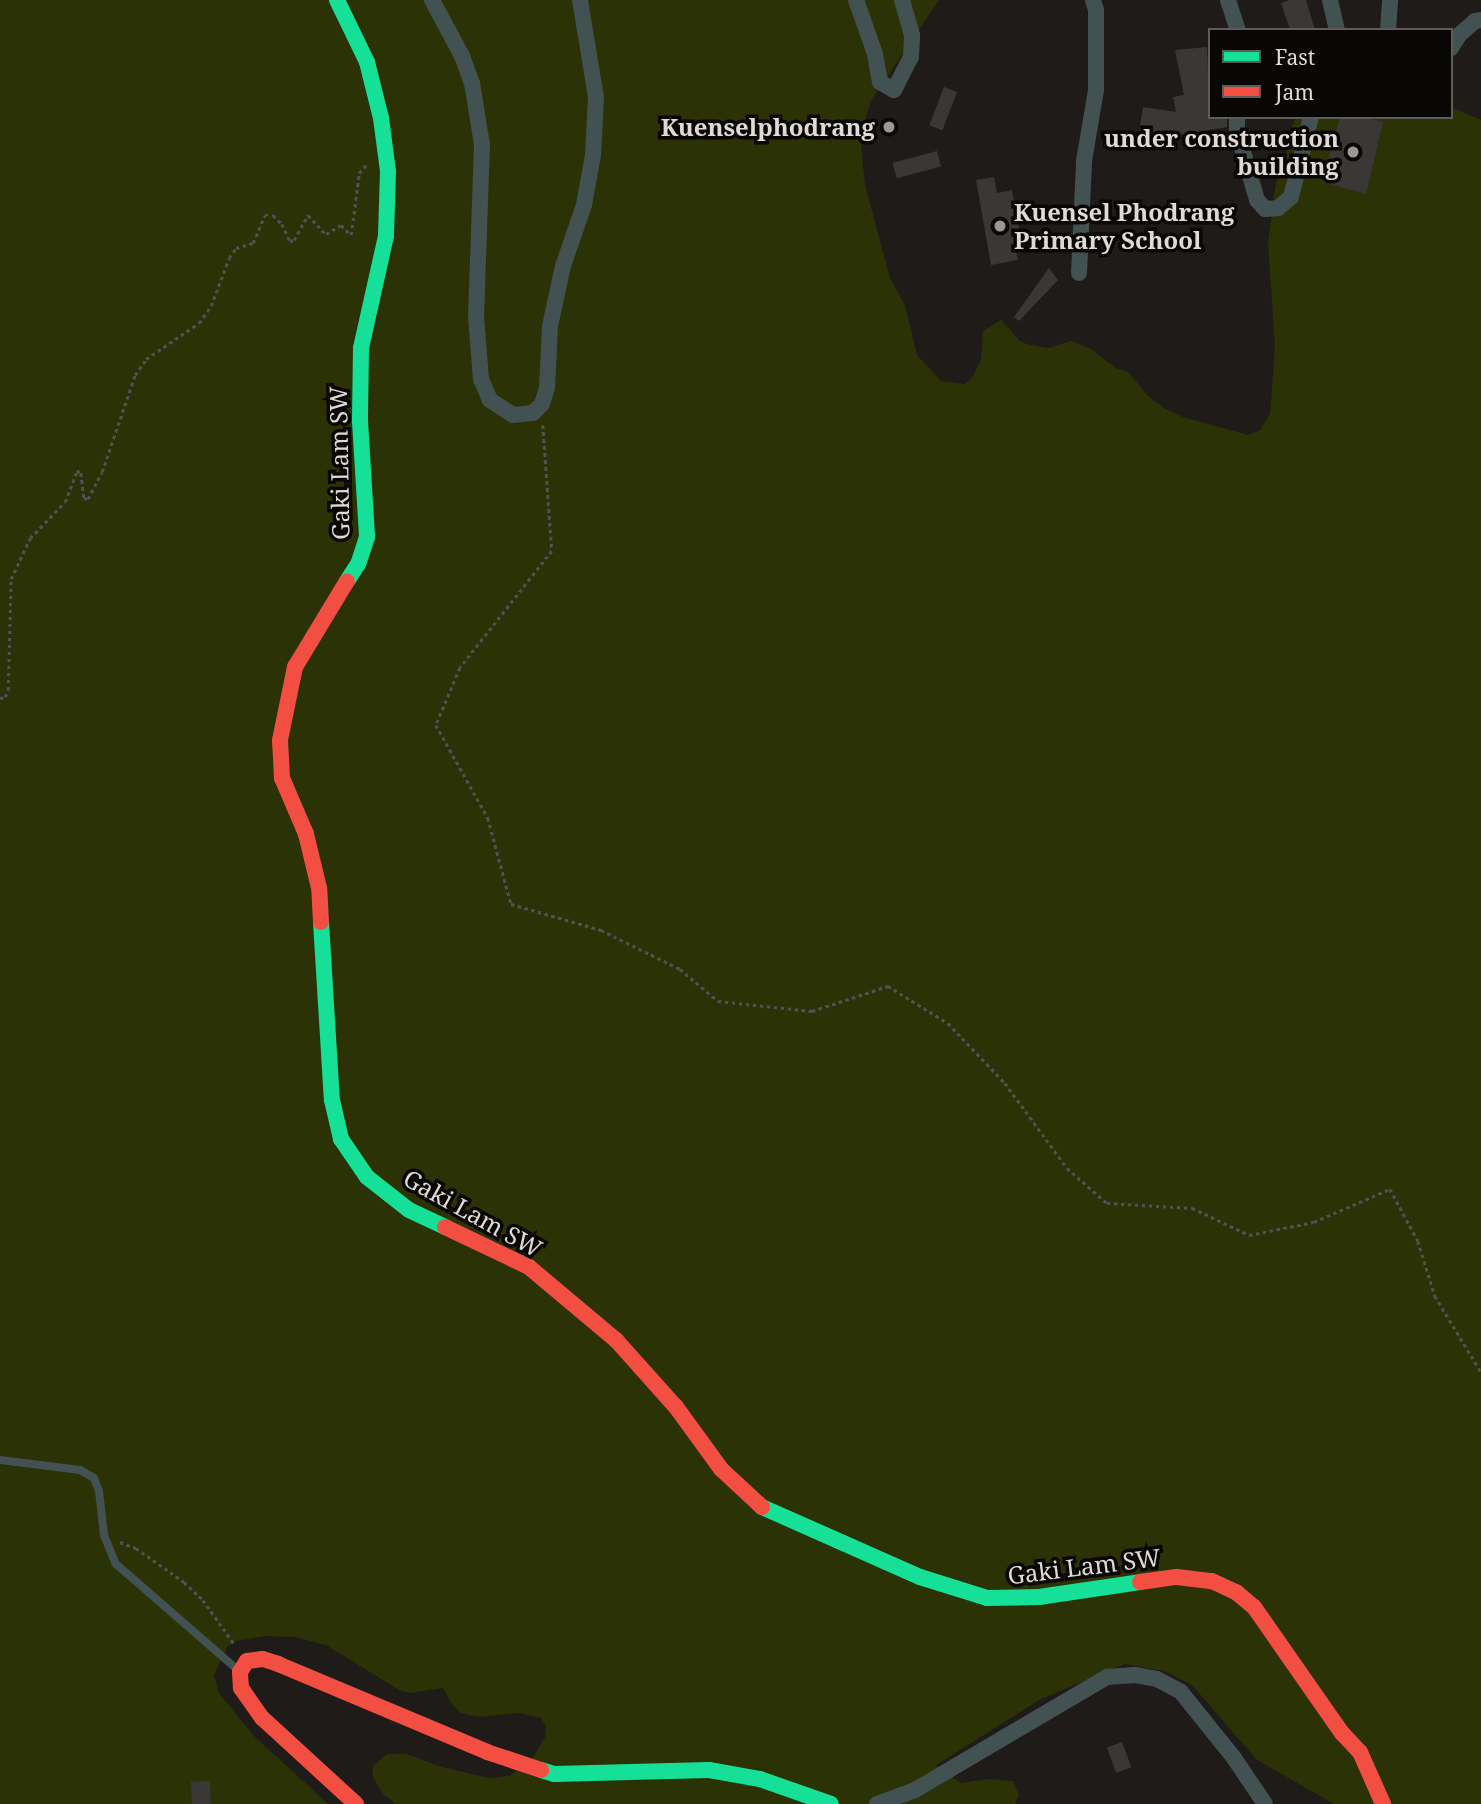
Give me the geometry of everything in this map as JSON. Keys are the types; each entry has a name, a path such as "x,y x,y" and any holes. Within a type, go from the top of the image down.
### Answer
{"street":[{"name":"Gaki Lam SW","path":"337,0 367,62 382,118 388,169 386,236 361,348 360,421 365,467 367,537 358,564 295,667 281,740 282,778 306,834 318,888 332,1100 341,1139 367,1177 409,1210 529,1267 616,1340 676,1407 721,1469 755,1504 920,1577 987,1598 1039,1597 1177,1577 1212,1581 1236,1592 1254,1607 1342,1733 1360,1752 1383,1804"},
{"path":"432,0 462,56 472,83 482,145 476,316 481,379 491,400 513,415 533,413 542,404 547,388 551,326 564,266 584,205 593,155 596,97 580,0"},
{"path":"856,0 875,54 880,82 894,90 911,57 912,35 902,0"},
{"path":"1079,273 1084,161 1097,90 1097,10 1093,0"},
{"path":"1228,0 1237,28"},
{"path":"1330,0 1337,28"},
{"path":"1388,28 1390,0"},
{"path":"1453,45 1459,35 1475,21 1481,20"},
{"path":"1237,119 1237,131 1257,200 1265,209 1278,208 1291,197 1310,119"},
{"path":"356,1804 262,1718 241,1688 243,1666 263,1659 290,1668 487,1752 554,1774 709,1770 760,1779 831,1804"},
{"path":"877,1804 915,1790 1107,1677 1135,1675 1157,1679 1181,1692 1234,1758 1265,1804"}],"lane":[{"path":"0,1461 80,1469 94,1478 99,1491 104,1535 116,1564 243,1666"}],"path":[{"path":"0,698 5,696 8,690 11,579 30,538 65,502 77,470 81,472 84,498 88,499 102,472 135,376 146,359 199,323 211,306 229,258 236,248 253,243 265,215 273,215 282,224 290,241 294,240 308,215 327,234 341,225 351,235 356,187 362,167 368,164 388,169"},
{"path":"542,404 552,551 460,668 436,725 488,818 511,904 601,930 680,969 718,1002 812,1011 888,986 948,1023 1005,1083 1067,1168 1107,1203 1192,1208 1249,1235 1314,1222 1390,1189 1418,1241 1435,1296 1481,1372"},
{"path":"104,1535 136,1548 184,1582 202,1600 243,1666"}],"green space":[{"path":"0,0 939,0 871,101 860,136 865,185 890,278 905,305 917,355 941,381 965,384 972,378 981,360 983,331 1001,320 1020,341 1029,345 1049,348 1071,341 1091,349 1117,369 1128,372 1148,396 1164,408 1183,417 1248,435 1260,430 1270,414 1275,346 1268,243 1276,182 1286,164 1287,137 1295,119 1453,119 1453,108 1481,120 1481,1804 1334,1804 1257,1760 1192,1685 1164,1671 1125,1664 1041,1699 936,1765 961,1783 989,1779 1013,1781 1019,1795 1015,1804 396,1804 383,1794 373,1777 373,1766 387,1754 406,1754 442,1767 489,1778 509,1776 531,1761 545,1737 546,1727 541,1718 519,1713 479,1717 461,1713 453,1706 443,1688 410,1693 399,1690 326,1645 295,1637 266,1636 236,1641 227,1647 214,1676 219,1693 254,1736 328,1804 0,1804"}],"building":[{"path":"1306,0 1314,28 1289,28 1281,3"},
{"path":"1207,47 1208,119 1227,119 1227,127 1169,137 1167,149 1137,144 1143,107 1176,112 1173,97 1184,95 1175,50"},
{"path":"944,87 957,92 942,130 929,125"},
{"name":"under construction building","path":"1339,119 1371,119 1383,122 1366,194 1322,182"},
{"path":"937,151 941,166 897,178 893,163"},
{"path":"994,177 997,193 1012,190 1022,244 1015,245 1018,260 991,265 976,180"},
{"path":"1049,268 1058,280 1019,321 1014,317"},
{"path":"1122,1742 1131,1767 1116,1773 1107,1747"},
{"path":"210,1781 211,1804 192,1804 191,1782"}],"traffic: fast":[{"path":"337,0 367,62 381,118 388,171 386,236 361,348 360,421 367,537 358,564 347,581"},
{"path":"321,922 332,1100 341,1139 367,1177 409,1210 445,1227"},
{"path":"762,1507 920,1577 987,1598 1039,1597 1140,1582"},
{"path":"541,1770 554,1774 709,1770 760,1779 831,1804"}],"traffic: jam":[{"path":"321,922 319,888 306,834 282,778 280,740 295,667 347,581"},
{"path":"445,1227 529,1267 616,1340 676,1407 721,1469 762,1507"},
{"path":"1140,1582 1177,1577 1212,1581 1236,1592 1254,1607 1342,1733 1360,1752 1383,1804"},
{"path":"356,1804 262,1718 241,1688 240,1672 247,1661 263,1659 278,1664 487,1752 541,1770"}],"place":[{"name":"Kuenselphodrang","path":"889,127"},
{"name":"under construction building","path":"1353,152"},
{"name":"Kuensel Phodrang Primary School","path":"1000,226"}]}
